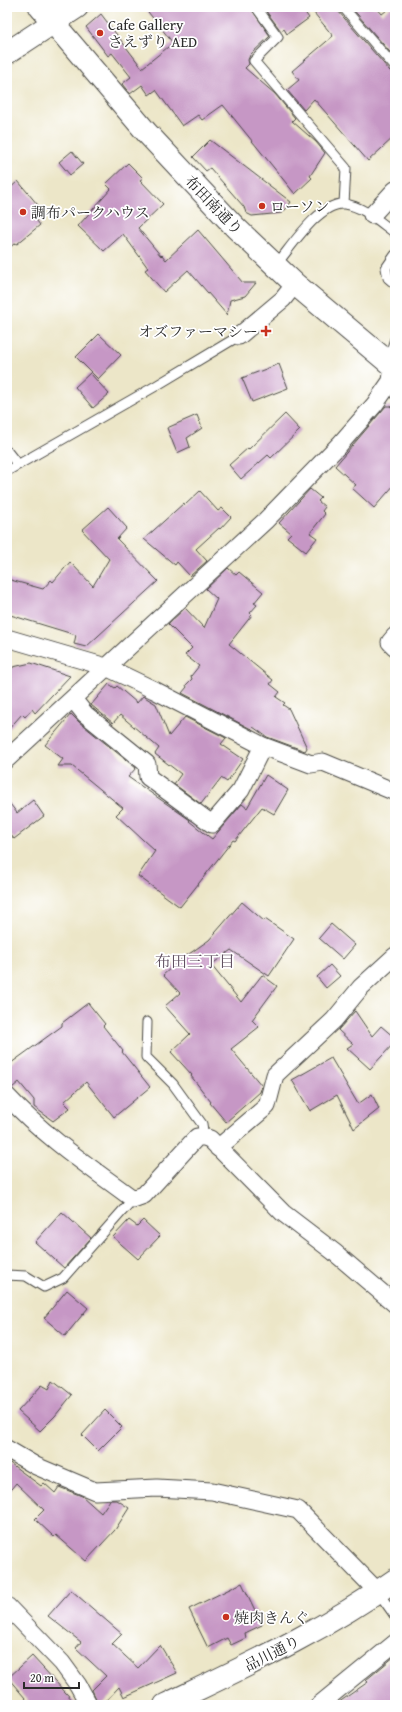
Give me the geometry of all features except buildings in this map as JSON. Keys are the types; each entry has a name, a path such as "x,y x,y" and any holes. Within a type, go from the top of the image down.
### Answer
{"street":[{"path":"7,53 47,15 77,7"},
{"name":"布田南通り","path":"47,15 158,145 205,197 295,284 392,365"},
{"path":"372,215 395,190"},
{"path":"239,336 282,299 295,284"},
{"path":"7,759 265,521 340,444 375,404 391,381 392,365"},
{"path":"395,636 390,642 395,647"},
{"path":"7,638 106,668 154,690 263,746 311,764 323,762 395,792"},
{"path":"73,699 85,714 147,764 148,777 212,824 241,790 263,746"},
{"path":"218,1148 267,1106 275,1075 334,1020 361,987 395,956"},
{"path":"7,1096 17,1108 62,1146 133,1199 144,1195 197,1138 204,1137 210,1139 283,1213 334,1252 395,1304"},
{"path":"7,1450 36,1466 95,1491 157,1488 212,1491 298,1510 387,1586"},
{"name":"品川通り","path":"165,1705 296,1641 387,1586"},
{"path":"7,1606 62,1663 90,1705"},
{"path":"320,1705 395,1643"}],"lane":[{"path":"256,7 278,37 254,61 346,168 344,204"},
{"path":"343,7 395,67"},
{"path":"275,266 316,217 330,207 344,204 361,210 372,215 395,233"},
{"path":"395,255 386,268 388,278 395,284"},
{"path":"7,471 154,387 239,336"},
{"path":"392,365 390,354 395,339"},
{"path":"7,451 18,465"},
{"path":"147,1022 146,1057 173,1084 202,1124 204,1137"},
{"path":"7,1276 26,1276 44,1287 63,1278 133,1199"},
{"path":"387,1586 395,1616"}],"place":[{"name":"Cafe Gallery さえずり AED","path":"100,33"},
{"name":"ローソン","path":"262,206"},
{"name":"調布パークハウス","path":"23,212"},
{"name":"オズファーマシー","path":"266,331"},
{"name":"焼肉きんぐ","path":"226,1617"}],"district":[{"name":"布田三丁目","path":"195,961"}]}
